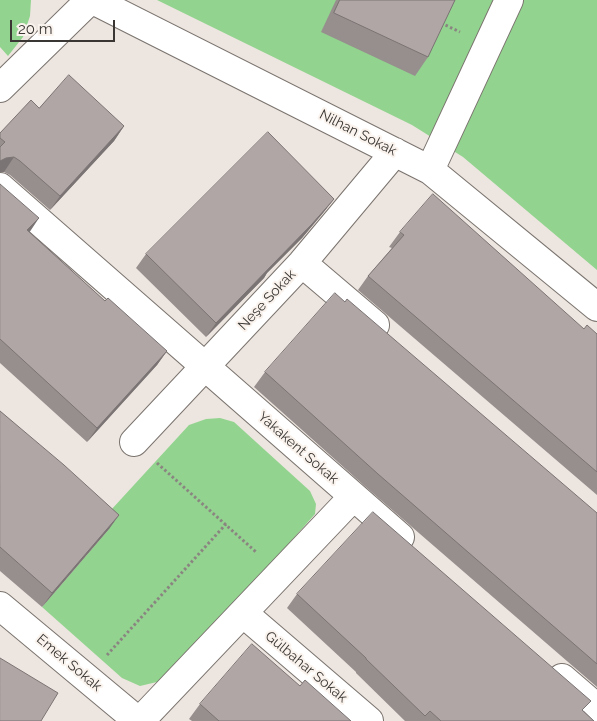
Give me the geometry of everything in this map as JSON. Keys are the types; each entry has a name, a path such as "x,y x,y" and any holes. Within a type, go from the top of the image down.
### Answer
{"street":[{"path":"0,88 91,0"},
{"name":"Nilhan Sokak","path":"91,0 430,170 597,307"},
{"path":"430,170 509,0"},
{"name":"Neşe Sokak","path":"134,442 302,262 395,152"},
{"name":"Yakakent Sokak","path":"0,187 420,554"},
{"path":"302,262 393,340"},
{"path":"139,721 354,497"},
{"name":"Emek Sokak","path":"0,606 139,721"},
{"name":"Gülbahar Sokak","path":"243,613 369,721"},
{"path":"545,663 597,708"}],"path":[{"path":"134,442 280,574"},
{"path":"87,678 226,524"}],"green space":[{"path":"0,0 31,0 30,16 23,37 8,56 0,47"},
{"path":"157,0 597,0 597,270 463,157 412,125"},
{"path":"220,418 234,422 310,491 316,504 315,514 183,663 161,681 140,686 122,678 42,607 109,529 100,522 189,425 206,419"}],"building":[{"path":"340,0 455,0 428,57 334,13"},
{"path":"69,75 124,126 60,196 14,157 0,161 0,147 5,142 0,138 0,133 31,100 39,108"},
{"path":"268,132 334,199 216,323 146,254"},
{"path":"0,184 39,218 27,230 105,301 108,298 167,351 97,428 0,339"},
{"path":"433,194 584,329 587,325 597,334 597,472 368,276 404,235 400,232"},
{"path":"335,293 345,302 347,299 597,513 597,664 378,474 265,372"},
{"path":"0,411 119,515 52,593 0,547"},
{"path":"373,512 591,701 582,710 594,721 441,721 430,711 425,716 297,594"},
{"path":"252,644 300,686 305,680 351,721 219,721 200,704"},
{"path":"0,658 58,693 41,721 0,721"}]}
